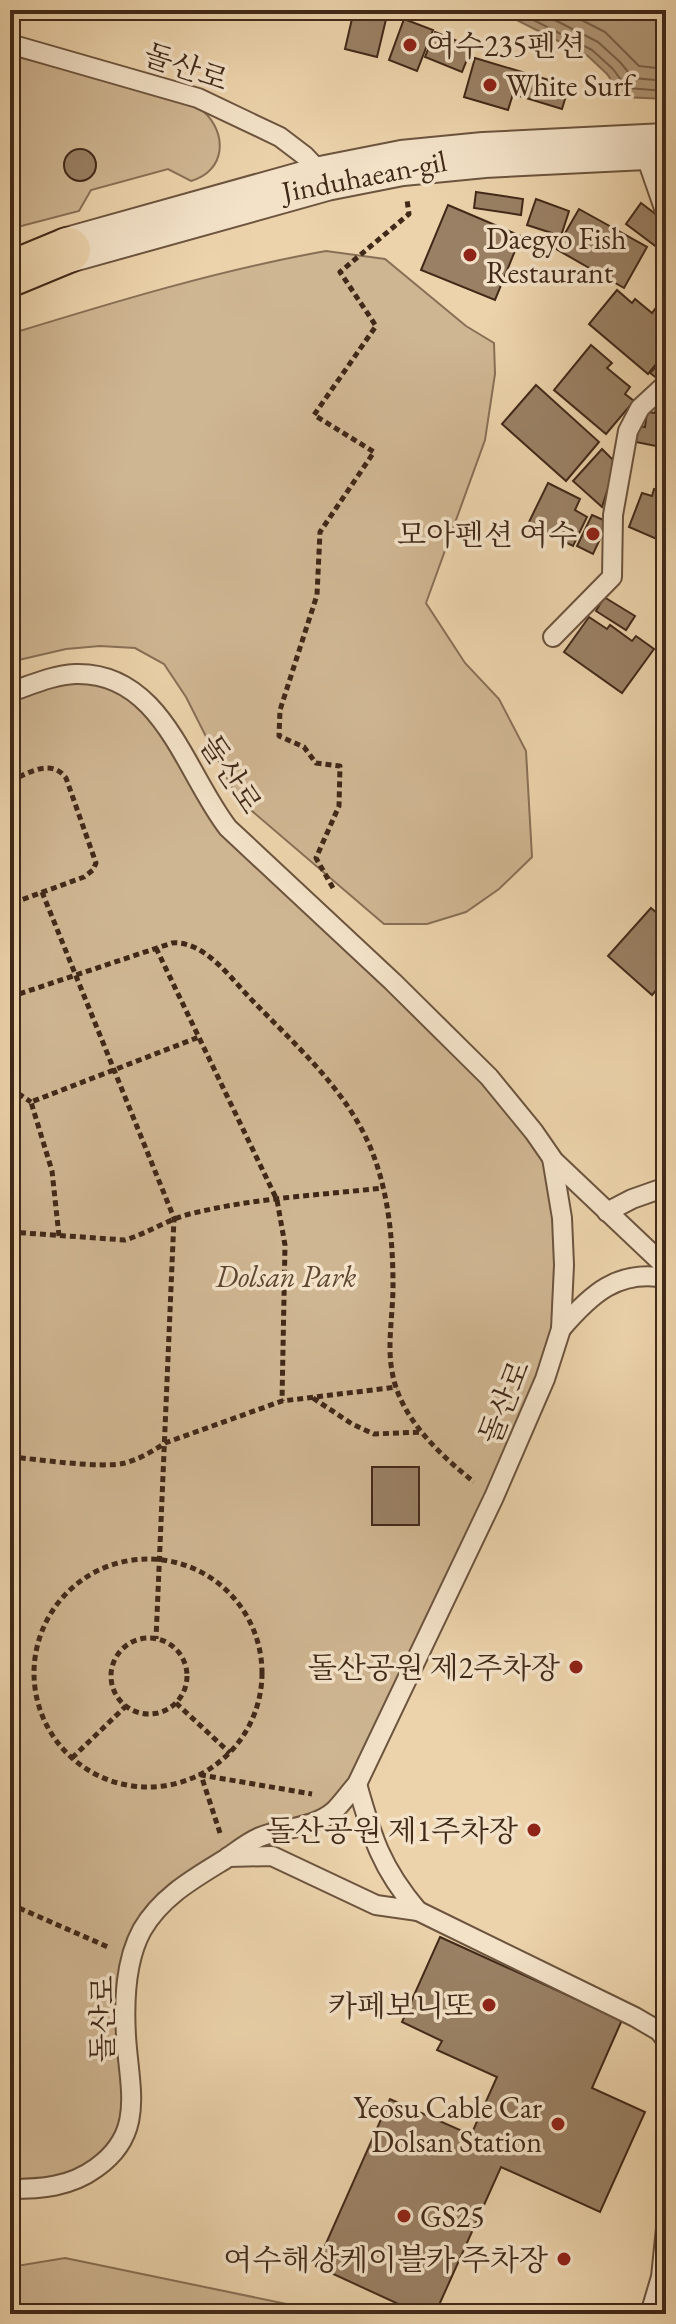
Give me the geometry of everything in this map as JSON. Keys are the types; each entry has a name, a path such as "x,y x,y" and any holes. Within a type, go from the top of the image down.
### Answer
{"main road":[{"path":"10,256 68,250"},
{"path":"10,274 68,250"}],"street":[{"name":"Jinduhaean-gil","path":"68,250 326,178 402,163 654,146"}],"lane":[{"name":"돌산로","path":"10,44 198,98 280,137 305,156 326,178"},
{"path":"654,146 666,214"},
{"path":"553,637 612,577 613,515 628,431 640,408 666,384"},
{"name":"돌산로","path":"10,692 57,677 87,674 112,680 138,695 167,726 211,806 228,828 441,1028 489,1077 534,1132 552,1158 563,1241 561,1329 545,1379 494,1497 357,1784 332,1814 247,1843 164,1901 143,1928 130,1957 126,2023 132,2094 127,2135 118,2150 88,2174 65,2184 38,2189 10,2189"},
{"path":"552,1158 666,1267"},
{"path":"607,1212 666,1187"},
{"path":"561,1329 591,1298 614,1282 634,1275 666,1278"},
{"path":"357,1784 378,1854 418,1911"},
{"path":"228,1857 272,1856 376,1905 418,1911 635,2017 659,2031 666,2040"},
{"path":"650,2314 661,2277 666,2228"}],"path":[{"path":"337,894 316,858 339,806 340,766 316,763 304,747 279,736 280,710 317,595 320,532 374,452 314,415 376,326 340,272 409,214 402,163"},
{"path":"10,769 12,780 46,767 61,771 95,855 95,866 87,875 10,904"},
{"path":"42,892 174,1218 157,1559 156,1639"},
{"path":"10,997 172,943 191,944 227,974 349,1105 360,1122 383,1188 391,1237 391,1356 397,1387 422,1432 455,1467 494,1497"},
{"path":"156,948 277,1200 285,1245 282,1401"},
{"path":"31,1102 199,1037"},
{"path":"10,1088 31,1102 50,1160 59,1236"},
{"path":"10,1232 125,1240 138,1237 174,1218 211,1209 383,1188"},
{"path":"10,1457 116,1464 282,1401 397,1387"},
{"path":"312,1398 374,1434 422,1432"},
{"path":"157,1559 193,1568 224,1588 247,1617 260,1651 261,1688 251,1723 230,1753 201,1775 168,1786 133,1787 100,1777 71,1759 49,1731 36,1698 34,1662 42,1627 62,1597 89,1574 122,1561 157,1559"},
{"path":"143,1638 156,1639 176,1649 183,1659 186,1682 176,1703 157,1714 135,1712 126,1706 117,1697 112,1685 114,1661 121,1650 143,1638"},
{"path":"176,1703 230,1753"},
{"path":"71,1759 126,1706"},
{"path":"201,1775 344,1799"},
{"path":"201,1775 228,1857"},
{"path":"10,1904 130,1957"}],"green space":[{"path":"10,55 174,97 193,105 203,111 217,130 220,150 217,160 203,176 191,181 168,169 91,190 79,211 10,229"},
{"path":"326,251 385,259 466,326 494,343 495,374 485,440 426,603 465,663 499,699 526,751 532,857 499,889 466,912 427,924 384,924 252,811 231,786 186,697 164,664 135,648 100,646 66,649 10,662 10,334 206,277"},
{"name":"Dolsan Park","path":"73,674 138,695 211,806 489,1077 556,1177 554,1353 344,1799 187,1882 130,1957 131,2114 88,2174 10,2189 10,692"},
{"path":"65,2258 335,2314 10,2314 10,2267"}],"water":[{"path":"497,10 666,10 666,99 623,97 607,74 588,56"}],"building":[{"path":"76,10 122,10 121,18 76,14"},
{"path":"354,10 388,11 377,57 345,49"},
{"name":"여수235펜션","path":"404,19 433,30 417,71 389,60"},
{"path":"435,32 472,47 462,72 425,57"},
{"path":"475,58 569,86 562,109 513,94 508,110 464,97"},
{"path":"80,149 91,154 96,165 91,176 80,181 69,176 64,165 69,154"},
{"path":"476,192 523,199 521,215 474,208"},
{"path":"536,199 569,211 561,236 527,225"},
{"path":"641,203 666,222 666,254 626,224"},
{"path":"448,205 521,236 495,300 421,270"},
{"path":"579,209 647,247 624,288 556,249"},
{"path":"617,290 632,303 635,299 652,313 655,309 666,318 666,352 648,374 589,324"},
{"path":"591,345 612,363 607,368 630,387 625,394 634,401 606,434 554,390"},
{"path":"666,356 666,380 663,383 650,373"},
{"path":"536,385 599,442 566,481 502,424"},
{"path":"657,403 666,405 666,448 636,442 639,426 645,427 647,412 655,413"},
{"path":"602,449 616,463 602,507 573,481"},
{"path":"548,483 580,499 575,510 587,517 573,546 528,524"},
{"path":"654,489 666,494 666,543 629,527 642,493 652,496"},
{"name":"모아펜션 여수","path":"592,515 608,522 593,554 577,546"},
{"path":"604,597 635,616 626,630 596,611"},
{"path":"589,617 607,629 610,625 632,641 636,636 654,649 622,693 564,652"},
{"path":"651,908 666,921 666,979 652,995 608,956"},
{"path":"372,1467 419,1467 419,1525 372,1525"},
{"name":"Yeosu Cable Car Dolsan Station","path":"440,1937 622,2020 592,2088 645,2112 600,2212 501,2167 435,2314 420,2314 316,2266 390,2099 471,2135 497,2077 437,2050 442,2041 402,2022"}],"place":[{"name":"여수235펜션","path":"410,45"},
{"name":"White Surf","path":"490,85"},
{"name":"Daegyo Fish Restaurant","path":"470,255"},
{"name":"모아펜션 여수","path":"593,534"},
{"name":"돌산공원 제2주차장","path":"576,1667"},
{"name":"돌산공원 제1주차장","path":"534,1830"},
{"name":"카페보니또","path":"489,2005"},
{"name":"Yeosu Cable Car Dolsan Station","path":"558,2124"},
{"name":"GS25","path":"404,2216"},
{"name":"여수해상케이블카 주차장","path":"564,2259"}]}
